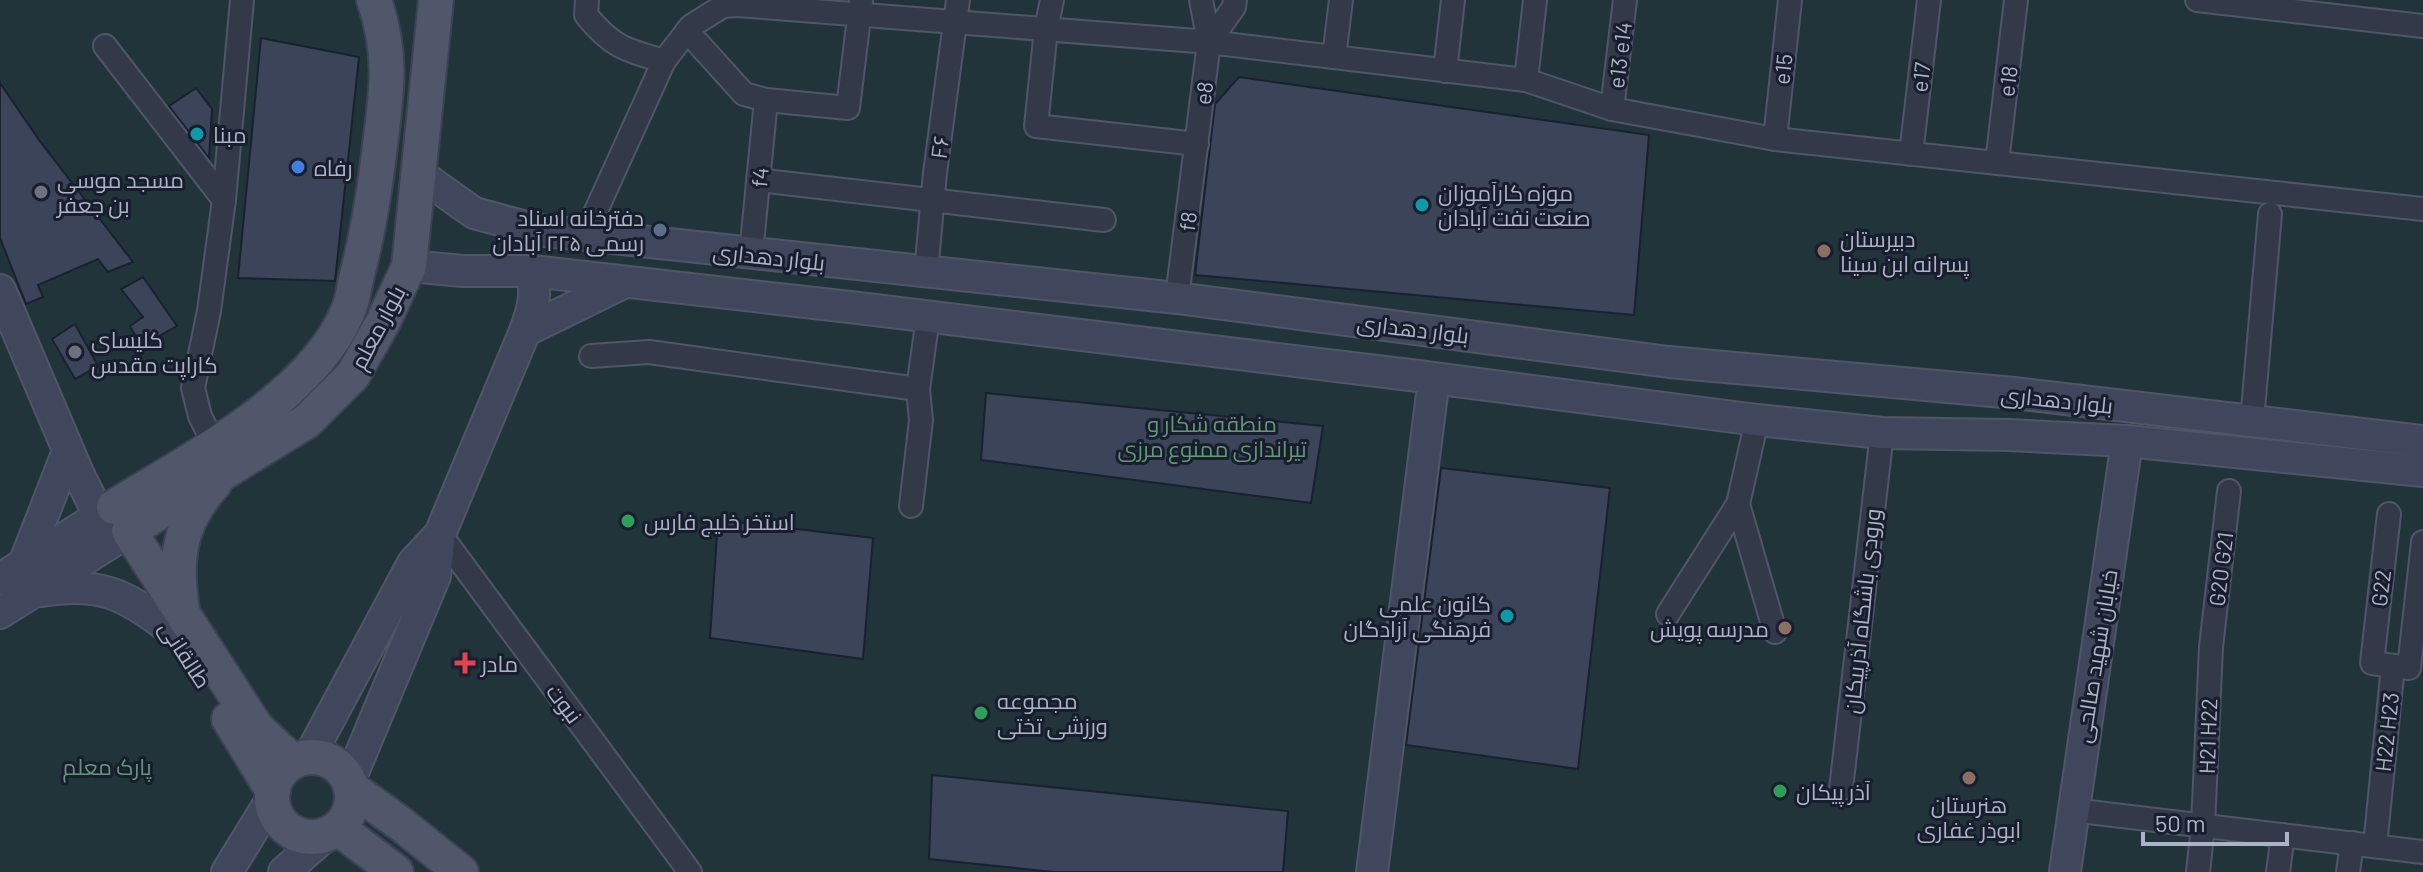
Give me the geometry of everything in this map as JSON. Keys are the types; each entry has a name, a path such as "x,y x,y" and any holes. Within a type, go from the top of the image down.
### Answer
{"main road":[{"name":"بلوار معلم","path":"221,456 321,357 348,311 370,228 389,69 382,22 374,0"},
{"name":"بلوار معلم","path":"0,613 31,593 114,524 221,456 307,421 353,375 383,322 409,266 436,0"},
{"name":"بلوار دهداری","path":"418,173 474,213 537,230 1177,298 1669,362 2014,393 2423,441"},
{"path":"370,228 389,250 409,266"},
{"path":"850,307 855,265"},
{"name":"بلوار دهداری","path":"409,266 463,271 532,271 850,307 1722,416 1882,433 2127,441 2423,471"},
{"path":"284,872 332,831 350,810 350,785 435,576 440,534 535,304 536,287 532,271"},
{"path":"525,331 625,282"},
{"path":"0,290 68,451 114,524"},
{"path":"1666,408 1669,362"},
{"path":"1722,416 1729,368"},
{"path":"1372,872 1434,378"},
{"name":"خیابان شهید صالحی","path":"2065,872 2127,441"},
{"path":"12,571 68,451"},
{"path":"31,593 68,587 106,591 177,623 177,576 183,536 221,456"},
{"name":"بلوار معلم","path":"12,571 114,524"},
{"name":"طالقانی","path":"114,524 177,623 273,794"},
{"path":"227,872 273,794 278,776 301,760 413,563 440,534"},
{"name":"طالقانی","path":"177,623 256,727 301,760"},
{"path":"301,760 329,761 339,767 350,785 461,872"},
{"path":"273,794 280,820 289,829 301,835 332,831 396,872"}],"street":[{"path":"221,456 200,416 193,388 209,311 224,200 242,0"},
{"path":"587,0 586,15 605,38 630,52 664,61"},
{"path":"1052,0 1036,126 1197,144"},
{"path":"1201,0 1209,42"},
{"path":"1209,42 1234,7 1235,0"},
{"path":"1334,57 1341,0"},
{"path":"1445,71 1453,0"},
{"path":"1526,80 1535,0"},
{"name":"e13 e14","path":"1612,109 1625,0"},
{"name":"e15","path":"1775,139 1790,0"},
{"name":"e17","path":"1911,154 1929,0"},
{"name":"e18","path":"1997,163 2016,0"},
{"path":"2197,0 2423,26"},
{"path":"585,235 664,61 687,31 723,3 956,11 1046,29 1209,42 1526,80 1612,109 1775,139 2423,209"},
{"path":"687,31 744,94 766,100 848,108 860,7"},
{"name":"F۶","path":"926,273 956,11"},
{"name":"e8","path":"1197,144 1209,42"},
{"path":"105,46 224,200"},
{"name":"f4","path":"751,254 766,100"},
{"name":"f8","path":"1177,298 1197,144"},
{"path":"758,180 1104,220"},
{"path":"2252,421 2270,214"},
{"path":"911,506 921,420 918,389 928,317"},
{"path":"591,356 649,352 918,389"},
{"path":"1668,614 1738,504 1757,420"},
{"name":"ورودی باشگاه آذرپیکان","path":"1841,789 1882,433"},
{"name":"G20 G21","path":"2211,647 2229,491"},
{"path":"1738,504 1775,632"},
{"name":"G22","path":"2389,514 2391,665"},
{"name":"نبوت","path":"440,534 690,872"},
{"path":"2391,665 2423,542"},
{"name":"H21 H22","path":"2198,872 2211,647"},
{"name":"H22 H23","path":"2375,846 2391,665"},
{"path":"2072,810 2423,852"},
{"path":"2278,872 2283,835"},
{"path":"2348,872 2352,843"}],"green space":[{"name":"منطقه شکار و تیراندازی ممنوع مرزی","path":"0,0 2423,0 2423,872 0,872"}],"building":[{"name":"رفاه","path":"261,38 359,57 335,281 238,278"},
{"name":"موزه کارآموزان صنعت نفت آبادان","path":"1239,77 1649,135 1634,315 1195,275 1215,104"},
{"name":"مسجد موسی بن جعفر","path":"0,83 39,140 133,262 108,272 98,259 38,285 43,297 26,304 0,238"},
{"name":"مبنا","path":"196,88 212,109 209,158 169,106"},
{"path":"143,277 177,326 141,346 130,326 143,317 121,289"},
{"name":"کلیسای کاراپت مقدس","path":"75,324 98,366 75,379 52,339"},
{"path":"986,393 1323,426 1311,503 981,460"},
{"name":"کانون علمی فرهنگی آزادگان","path":"1441,468 1610,488 1578,769 1406,745"},
{"path":"718,520 873,538 863,659 710,638"},
{"path":"932,775 1288,811 1283,872 1053,872 929,859"}],"place":[{"name":"مبنا","path":"197,134"},
{"name":"رفاه","path":"298,167"},
{"name":"مسجد موسی بن جعفر","path":"41,192"},
{"name":"موزه کارآموزان صنعت نفت آبادان","path":"1422,205"},
{"name":"دفترخانه اسناد رسمی ۲۲۵ آبادان","path":"660,230"},
{"name":"دبیرستان پسرانه ابن سینا","path":"1824,251"},
{"name":"کلیسای کاراپت مقدس","path":"75,352"},
{"name":"استخر خلیج فارس","path":"628,521"},
{"name":"کانون علمی فرهنگی آزادگان","path":"1507,616"},
{"name":"مدرسه پویش","path":"1785,628"},
{"name":"مادر","path":"465,663"},
{"name":"مجموعه ورزشی تختی","path":"981,713"},
{"name":"هنرستان ابوذر غفاری","path":"1969,778"},
{"name":"آذر پیکان","path":"1780,791"}],"park label":[{"name":"پارک معلم","path":"107,766"}]}
